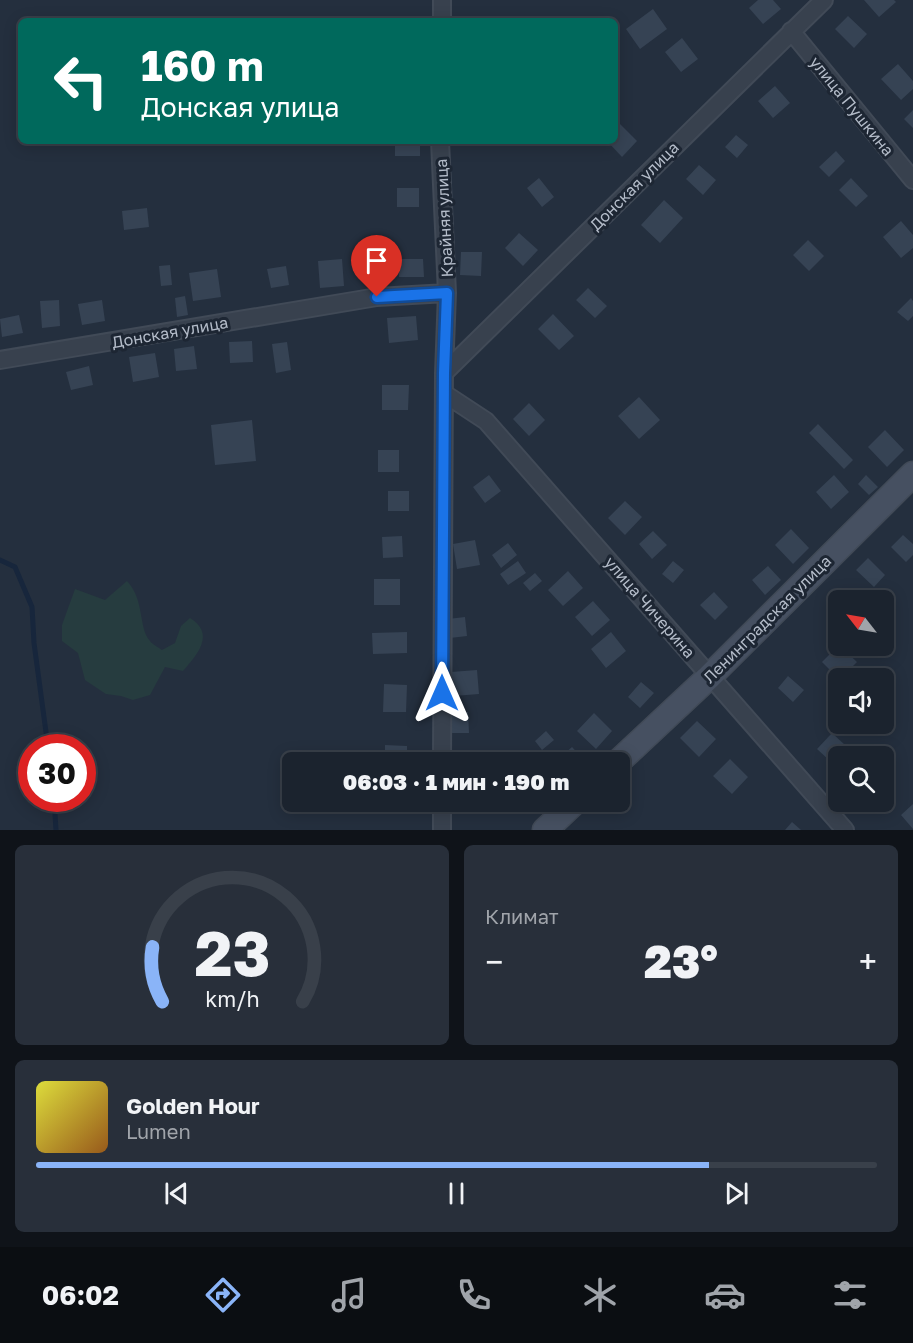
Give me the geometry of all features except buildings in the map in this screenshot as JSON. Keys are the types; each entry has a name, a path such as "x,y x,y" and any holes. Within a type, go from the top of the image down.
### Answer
{"street":[{"path":"442,0 442,18"},
{"name":"Донская улица","path":"444,373 824,0"},
{"name":"улица Пушкина","path":"791,31 913,180"},
{"name":"Крайняя улица","path":"440,144 447,293 444,373 442,752"},
{"name":"Донская улица","path":"0,360 377,297 447,293"},
{"name":"улица Чичерина","path":"445,394 486,421 845,830"},
{"name":"Ленинградская улица","path":"629,752 709,677 913,474"},
{"path":"441,830 442,812"},
{"path":"544,830 564,812"}],"green space":[{"path":"127,581 136,596 146,635 162,650 175,643 181,626 190,618 198,624 203,638 194,658 183,671 165,667 150,695 133,700 106,694 85,680 78,653 62,641 62,625 75,589 105,600"}],"waterway":[{"path":"0,560 15,567 32,607 34,643 46,734"},
{"path":"55,812 56,830"}],"route":[{"path":"377,297 447,293 444,373 442,693"}]}
